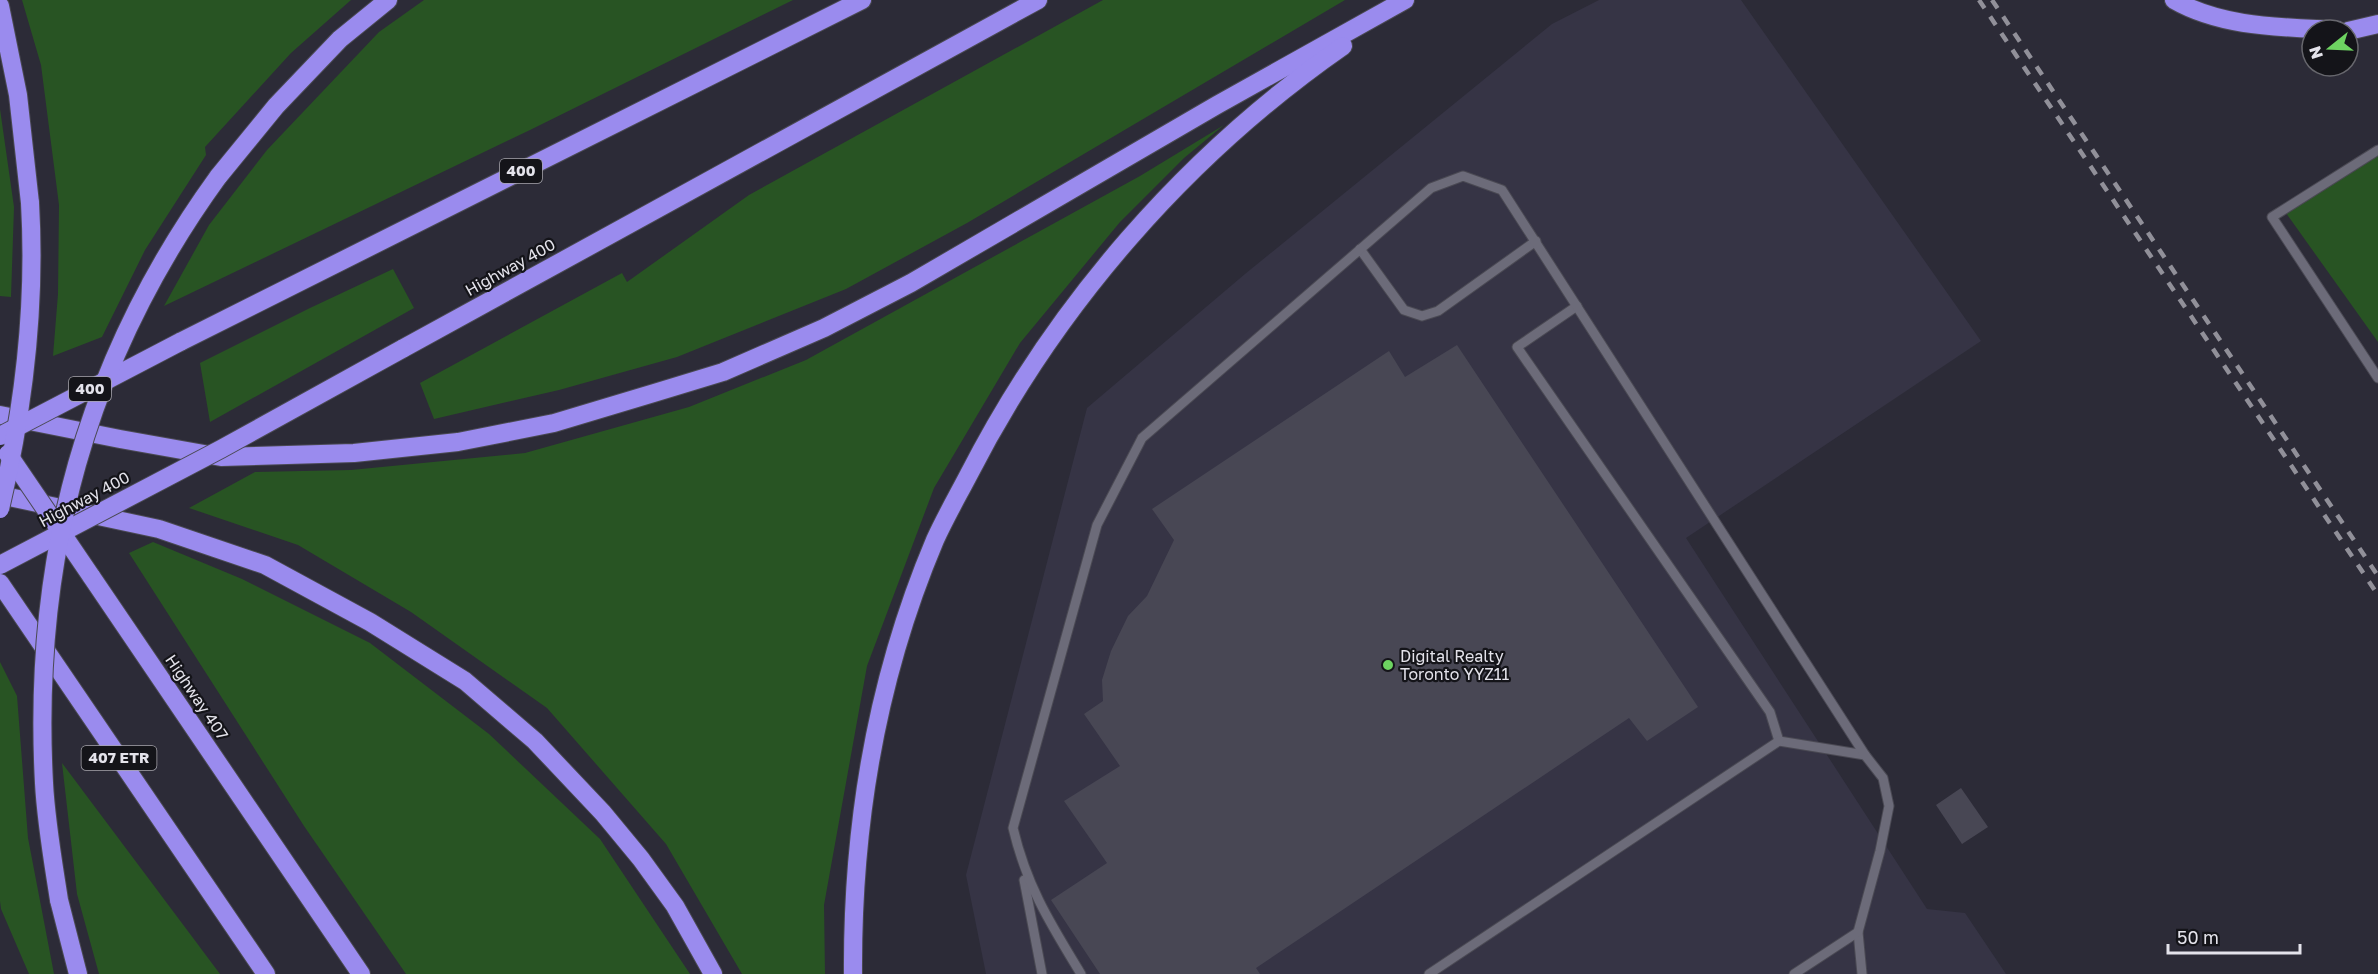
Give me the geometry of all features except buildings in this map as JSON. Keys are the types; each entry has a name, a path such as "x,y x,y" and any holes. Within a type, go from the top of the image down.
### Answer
{"highway":[{"path":"78,974 59,900 46,814 42,714 44,658 51,586 70,484 97,401 136,311 174,242 218,177 276,106 340,39 388,0"},
{"name":"400","path":"0,436 180,342 862,0"},
{"name":"Highway 400","path":"0,565 221,449 1038,0"},
{"path":"0,414 221,457 354,453 458,442 554,423 743,363 824,328 902,288 1217,105 1406,0"},
{"path":"852,974 855,875 867,773 898,642 936,539 991,432 1049,339 1115,252 1181,182 1250,118 1334,52 1406,0"},
{"path":"2174,0 2186,7 2250,25 2300,28"},
{"path":"0,6 18,95 33,245 27,355 16,437 0,508"},
{"path":"2360,28 2378,24"},
{"name":"Highway 407","path":"0,442 361,974"},
{"path":"0,495 159,529 265,565 370,622 465,681 535,741 603,813 642,859 675,906 713,974"},
{"name":"407 ETR","path":"0,583 266,974"}],"lane":[{"path":"2378,150 2272,217 2378,378"},
{"path":"1042,974 1013,828 1097,525 1142,438 1431,188 1463,176 1502,190 1865,755 1883,778 1889,806 1880,851 1858,932 1862,974"},
{"path":"1360,249 1404,310 1422,316 1438,311 1536,241"},
{"path":"1577,306 1516,347 1770,712 1779,741"},
{"path":"1429,974 1779,741 1865,755"},
{"path":"1021,863 1043,913 1082,974"},
{"path":"1794,974 1858,932"}],"shaded area":[{"path":"1599,0 1741,0 1981,341 1686,538 1927,909 1965,913 2006,974 986,974 966,875 1087,408 1245,274 1552,24"}],"green space":[{"path":"22,0 351,0 291,53 205,147 206,155 145,250 102,337 53,356 58,294 59,205 41,65"},
{"path":"424,0 793,0 530,130 164,306 209,225 267,150 379,32"},
{"path":"1103,0 1345,0 967,223 846,289 677,357 559,390 434,419 420,383 622,273 627,282 749,195"},
{"path":"0,109 14,207 11,297 0,296"},
{"path":"1224,125 1184,158 1120,222 1020,343 934,488 867,666 824,905 825,974 742,974 666,844 547,708 411,612 298,545 189,508 255,472 351,470 525,453 689,407 806,360 1140,176"},
{"path":"2378,148 2378,342 2286,213"},
{"path":"393,269 414,308 210,422 200,363"},
{"path":"153,542 242,579 370,643 489,734 600,839 690,974 406,974 304,826 129,553"},
{"path":"0,662 17,696 28,838 54,974 29,974 1,909"},
{"path":"62,763 220,974 99,974 77,894"}],"railway":[{"path":"1979,0 2378,595"},
{"path":"1992,0 2378,576"}],"place":[{"name":"Digital Realty Toronto YYZ11","path":"1388,665"}]}
